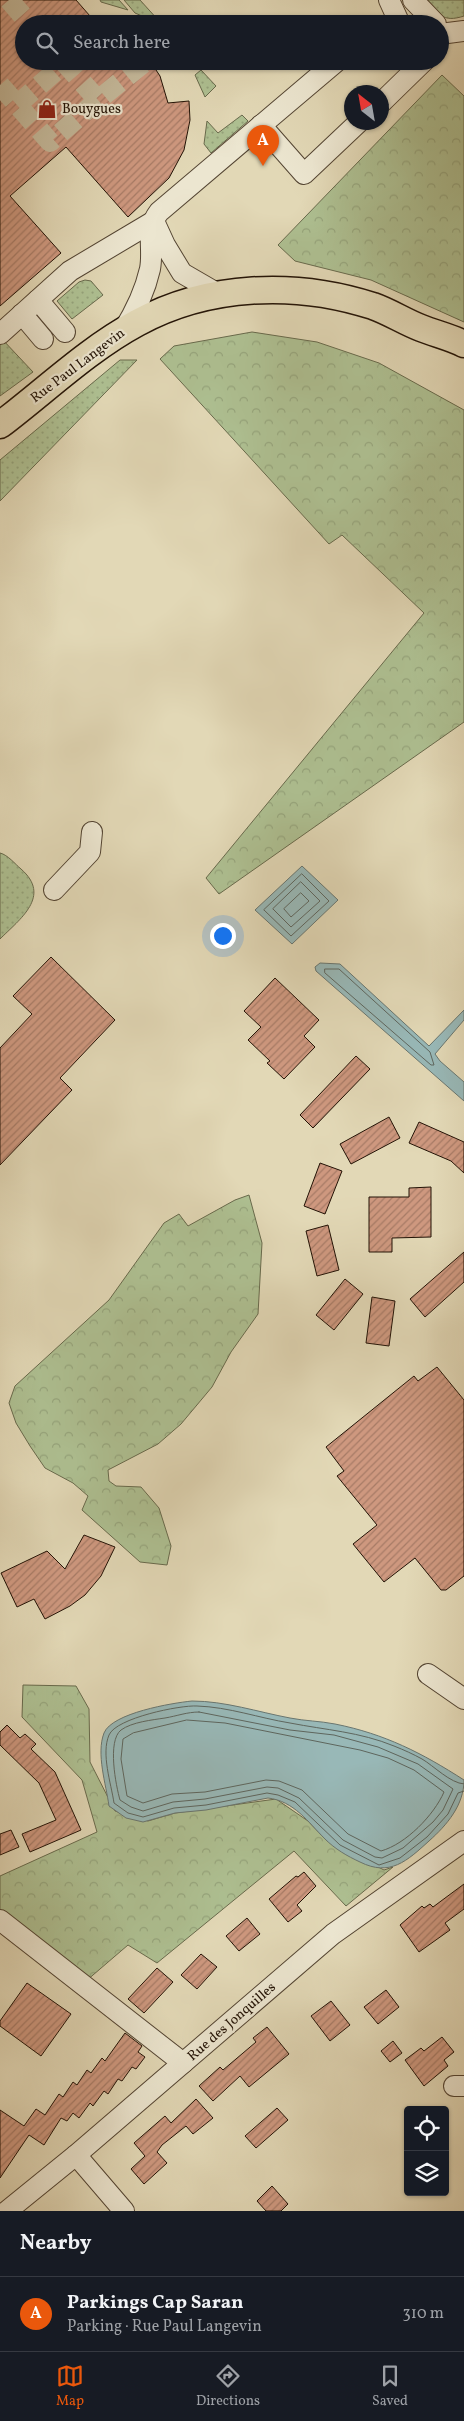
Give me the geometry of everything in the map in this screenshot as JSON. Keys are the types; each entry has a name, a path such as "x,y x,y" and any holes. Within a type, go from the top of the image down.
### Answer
{"main road":[{"name":"Rue Paul Langevin","path":"0,425 106,342 138,322 182,304 235,291 287,290 325,294 374,307 421,328 464,344"},
{"name":"Rue Paul Langevin","path":"421,328 464,357"}],"street":[{"path":"413,0 427,15"},
{"path":"449,33 464,31"},
{"path":"124,331 137,307 150,268 150,231 154,220 160,212 326,70"},
{"path":"389,95 415,70"},
{"path":"261,125 304,174 351,130"},
{"path":"154,220 165,245 182,273 220,294"},
{"path":"0,334 70,271 154,220"},
{"path":"38,300 65,332"},
{"path":"22,314 43,339"},
{"path":"54,890 90,852 92,832"},
{"path":"428,1674 464,1699"},
{"name":"Rue des Jonquilles","path":"6,2211 76,2155 333,1934 464,1841"},
{"path":"0,1920 184,2063"},
{"path":"76,2155 124,2211"}],"green space":[{"path":"100,0 119,0 128,10 101,2"},
{"path":"124,0 140,0 154,15 140,15 135,13"},
{"path":"424,0 464,0 464,16 449,18 449,15 440,15"},
{"path":"201,70 216,86 205,97 195,75"},
{"path":"442,75 464,96 464,322 371,280 295,261 278,245"},
{"path":"242,115 248,121 211,153 204,144 207,121 218,133"},
{"path":"91,281 103,295 72,319 57,301 79,282"},
{"path":"252,332 317,342 379,363 464,410 464,722 219,894 206,878 424,613 342,535 329,544 160,359 174,346"},
{"path":"2,339 33,372 0,396 0,341"},
{"path":"120,360 137,360 0,501 0,460"},
{"path":"0,853 21,869 30,879 34,889 30,907 0,939"},
{"path":"249,1195 262,1243 258,1314 231,1352 212,1387 181,1424 158,1444 108,1470 109,1481 116,1486 141,1487 159,1508 171,1546 167,1565 140,1562 82,1510 88,1496 73,1483 45,1468 16,1423 9,1403 15,1386 109,1300 164,1223 179,1214 188,1226 235,1200"},
{"path":"23,1685 76,1686 89,1709 90,1762 115,1811 148,1821 175,1813 276,1799 308,1821 326,1840 384,1870 393,1867 346,1906 294,1851 157,1963 128,1945 86,1981 46,1969 0,1929 0,1876 97,1832 82,1780 22,1717"}],"water":[{"path":"302,866 338,900 292,944 255,910"},
{"path":"320,963 340,964 429,1046 464,1010 464,1020 435,1054 440,1061 464,1082 464,1101 316,971 315,967"},
{"path":"192,1701 229,1705 290,1718 335,1724 387,1739 418,1753 464,1780 458,1806 436,1835 413,1855 398,1865 380,1868 360,1862 341,1852 329,1843 300,1813 285,1803 268,1798 206,1810 175,1813 143,1822 126,1818 109,1806 101,1760 104,1733 109,1726 130,1715 157,1707"}],"building":[{"path":"0,0 76,0 89,15 15,15 15,70 156,70 160,76 168,103 189,101 190,120 184,150 169,178 128,217 66,147 10,196 61,253 0,306"},
{"path":"51,957 115,1020 60,1078 72,1090 0,1165 0,1048 32,1014 13,996"},
{"path":"275,978 319,1020 304,1036 315,1047 284,1079 267,1063 270,1061 248,1040 261,1027 244,1011"},
{"path":"356,1056 370,1069 313,1128 300,1115"},
{"path":"389,1117 400,1138 351,1164 340,1144"},
{"path":"419,1122 464,1142 464,1173 451,1161 409,1143"},
{"path":"320,1163 342,1171 325,1214 304,1206"},
{"path":"431,1187 431,1237 392,1238 392,1252 369,1252 369,1197 409,1197 409,1188"},
{"path":"328,1225 339,1270 317,1276 306,1231"},
{"path":"464,1252 464,1282 425,1317 410,1299"},
{"path":"345,1279 363,1294 334,1330 316,1315"},
{"path":"372,1297 395,1301 389,1346 366,1343"},
{"path":"437,1367 464,1400 464,1576 446,1590 441,1590 415,1558 384,1582 353,1544 377,1525 337,1476 344,1471 326,1447 414,1376 418,1381"},
{"path":"84,1535 115,1547 101,1576 85,1595 70,1606 45,1619 34,1599 17,1607 1,1573 47,1551 65,1569"},
{"path":"7,1725 20,1738 25,1734 36,1744 31,1749 55,1772 81,1830 30,1852 22,1834 56,1820 39,1783 0,1745 0,1732"},
{"path":"11,1830 19,1847 0,1855 0,1834"},
{"path":"304,1872 316,1886 297,1905 302,1911 288,1922 269,1899 296,1876 298,1877"},
{"path":"464,1884 464,1909 445,1923 450,1930 419,1952 400,1925 422,1906 424,1908 430,1904 433,1907"},
{"path":"247,1918 260,1934 239,1951 226,1936"},
{"path":"201,1954 217,1967 197,1989 181,1975"},
{"path":"157,1968 173,1982 144,2013 128,1999"},
{"path":"27,1983 71,2014 41,2056 0,2026 0,2021"},
{"path":"386,1990 399,2007 378,2024 364,2007"},
{"path":"331,2001 350,2025 330,2041 311,2016"},
{"path":"267,2027 289,2054 249,2087 240,2076 213,2101 199,2086 220,2067 223,2070 256,2042 253,2038"},
{"path":"125,2033 142,2046 138,2052 145,2057 136,2069 132,2067 122,2081 118,2079 108,2094 104,2091 93,2106 90,2103 79,2118 73,2113 67,2121 61,2118 44,2145 29,2135 0,2178 0,2110 24,2126 36,2109 45,2115 59,2094 63,2097 73,2082 77,2085 87,2070 91,2073 102,2058 105,2061"},
{"path":"442,2037 454,2052 444,2060 448,2066 424,2086 405,2060 421,2048 424,2051"},
{"path":"393,2041 402,2053 390,2062 381,2051"},
{"path":"196,2099 213,2118 193,2134 186,2126 162,2145 157,2152 167,2163 144,2184 131,2169 145,2156 134,2143 165,2116 171,2123"},
{"path":"277,2108 288,2120 256,2148 245,2136"},
{"path":"272,2186 288,2204 281,2211 266,2211 257,2201"}],"tunnel":[{"path":"9,0 22,15"},
{"path":"17,105 57,70"},
{"path":"71,70 98,100 135,70"},
{"path":"0,85 50,142 98,100"}],"place":[{"name":"Bouygues","path":"47,109"},
{"name":"Parkings Cap Saran","path":"263,166"}]}
